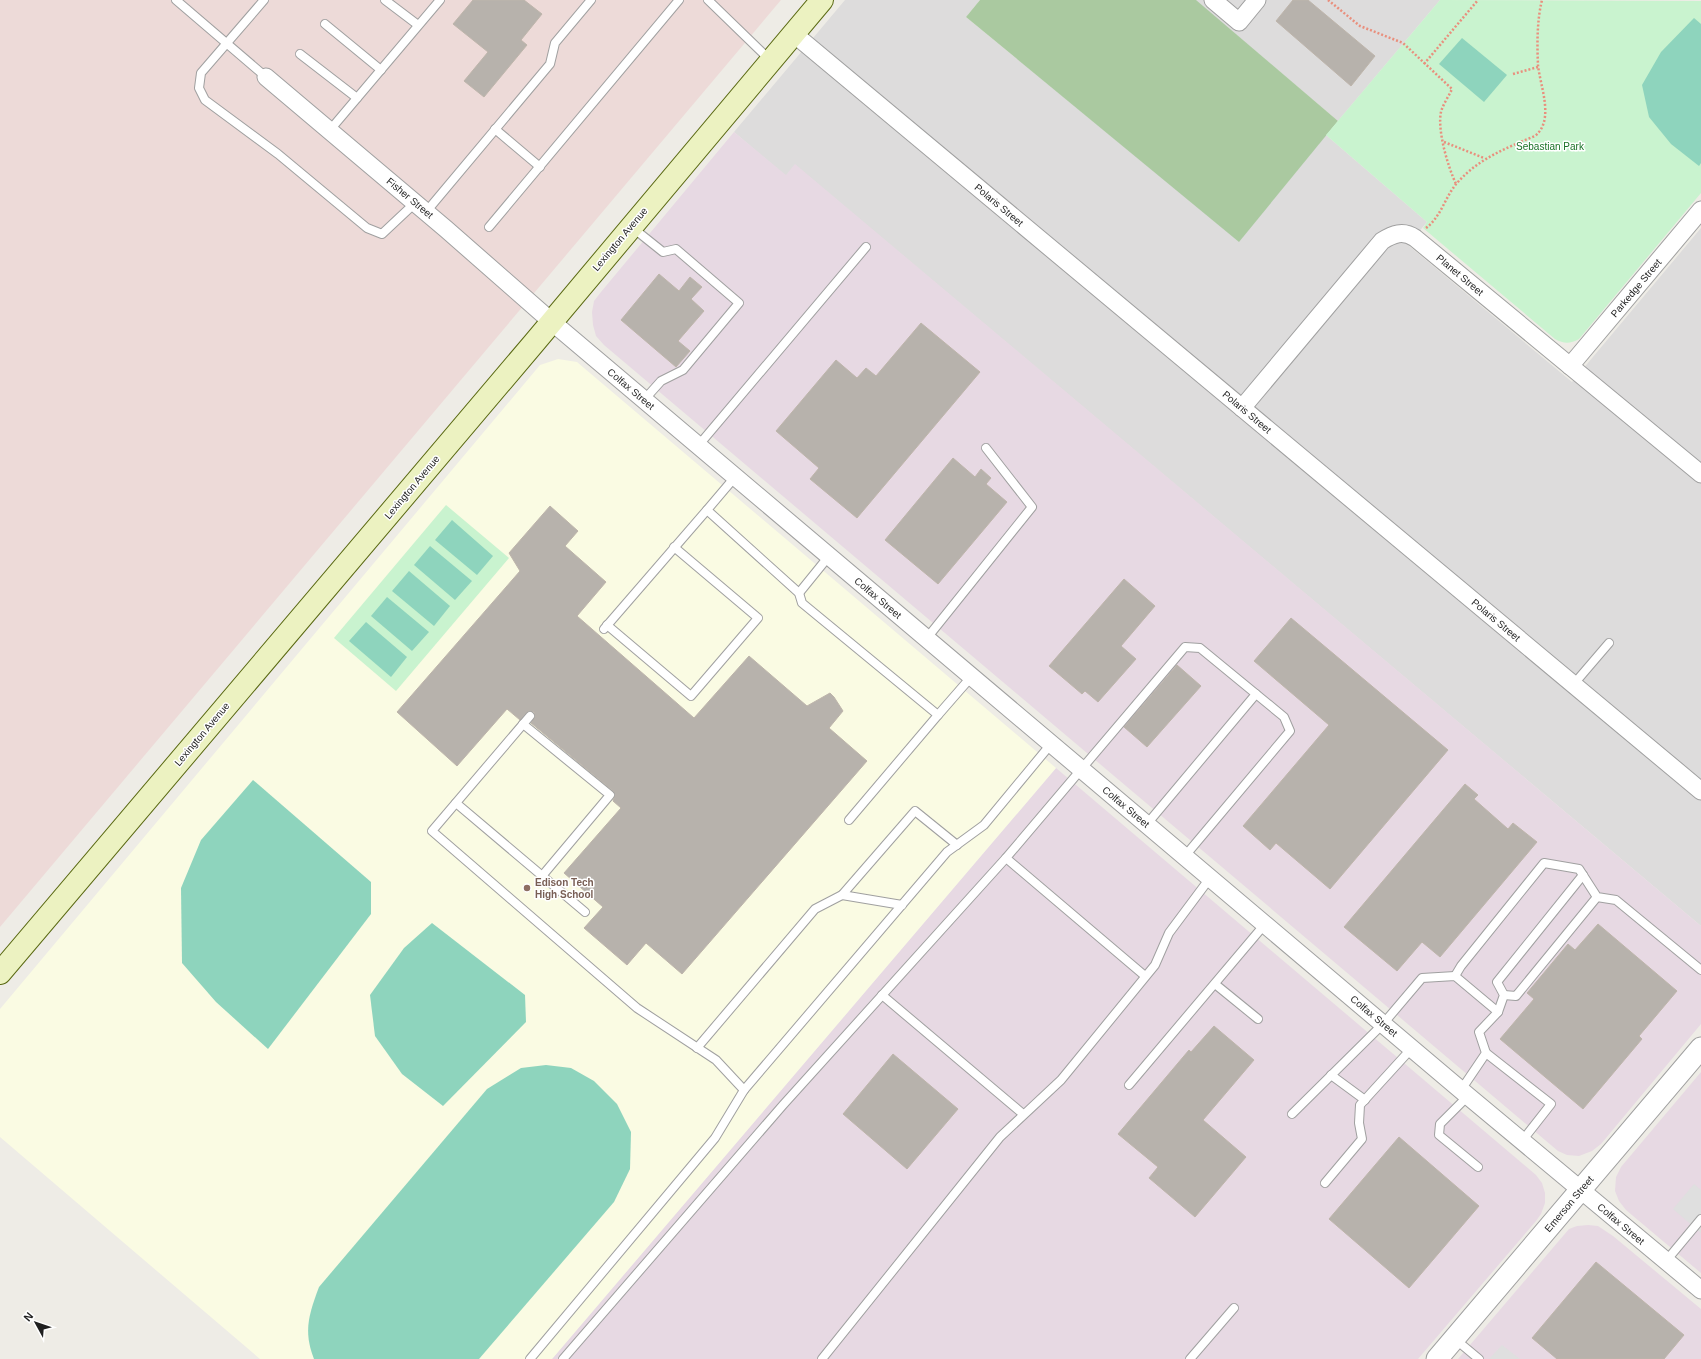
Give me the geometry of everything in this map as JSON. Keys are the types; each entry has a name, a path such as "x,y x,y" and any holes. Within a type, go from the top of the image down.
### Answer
{"main road":[{"name":"Lexington Avenue","path":"0,973 552,322 822,0"}],"street":[{"path":"1213,0 1238,22 1257,0"},
{"name":"Polaris Street","path":"794,34 1701,791"},
{"name":"Fisher Street","path":"266,77 421,207 552,322"},
{"name":"Parkedge Street","path":"1570,366 1701,210"},
{"name":"Planet Street","path":"1242,408 1382,241 1390,236 1404,233 1415,238 1701,474"},
{"name":"Colfax Street","path":"552,322 1464,1093 1701,1290"},
{"name":"Emerson Street","path":"1437,1359 1701,1048"}],"lane":[{"path":"176,0 266,77"},
{"path":"264,0 201,73 199,88 205,100 278,154 367,228 382,234 421,207 495,129 550,64 555,44 591,0"},
{"path":"385,0 418,25"},
{"path":"330,130 440,0"},
{"path":"490,227 679,0"},
{"path":"708,0 771,61"},
{"path":"325,24 381,70"},
{"path":"300,54 357,98"},
{"path":"495,129 540,167"},
{"path":"631,226 662,252 676,249 739,303 683,370 661,381 644,400"},
{"path":"698,446 866,247"},
{"path":"927,638 1032,507 986,448"},
{"path":"674,547 758,618 691,696 605,627 674,547 707,510 735,477"},
{"path":"707,510 799,593 802,603 938,715"},
{"path":"799,593 829,556"},
{"path":"1573,685 1609,643"},
{"path":"563,1359 783,1105 1006,858 1185,647 1200,648 1284,717 1290,731 1184,856"},
{"path":"849,820 972,676"},
{"path":"1147,824 1256,694"},
{"path":"530,716 432,831 637,1008 716,1060 744,1090"},
{"path":"523,724 610,794 542,876"},
{"path":"530,1359 715,1138 744,1090 947,852 984,825 1051,744"},
{"path":"456,803 585,912"},
{"path":"697,1048 815,909 842,895 915,811 957,846"},
{"path":"1006,858 1145,976"},
{"path":"1455,976 1461,966 1544,863 1579,869 1597,897 1616,900 1701,970"},
{"path":"1522,1141 1551,1104 1486,1053 1479,1032 1498,1012 1504,995 1497,982 1583,875"},
{"path":"822,1359 1000,1136 1061,1080 1155,965 1169,933 1210,878"},
{"path":"842,895 902,905"},
{"path":"1504,995 1516,996 1597,897"},
{"path":"1129,1085 1265,924"},
{"path":"1292,1114 1383,1024 1422,978 1455,976 1498,1012"},
{"path":"1215,984 1258,1019"},
{"path":"882,994 1023,1114"},
{"path":"1325,1183 1362,1139 1359,1123 1360,1105 1412,1048"},
{"path":"1478,1167 1439,1135 1440,1124 1464,1093 1486,1053"},
{"path":"1331,1075 1365,1100"},
{"path":"1666,1261 1701,1219"},
{"path":"1190,1359 1234,1308"},
{"path":"1455,1338 1479,1359"}],"path":[{"path":"1328,0 1360,26 1403,43 1452,90 1442,110 1440,119 1452,176 1456,184"},
{"path":"1424,64 1478,0"},
{"path":"1424,230 1444,207 1456,184 1468,172 1485,158 1535,136 1540,132 1543,125 1545,107 1538,66 1538,37 1542,0"},
{"path":"1513,74 1538,66"},
{"path":"1444,142 1485,158"}],"shaded area":[{"path":"0,0 781,0 0,927"},
{"path":"845,0 980,0 966,17 1239,241 1326,135 1427,222 1408,245 1572,382 1701,228 1701,926 795,165 786,176 734,132"},
{"path":"1195,0 1440,0 1338,121"},
{"path":"734,132 786,175 795,164 1701,926 1701,1024 1601,1144 1592,1151 1579,1156 1567,1155 1558,1151 604,345 596,336 592,312 594,301"},
{"name":"Edison Tech High School","path":"558,359 577,362 1056,768 552,1359 260,1359 0,1137 0,1009 540,365"},
{"path":"1056,768 1536,1175 1542,1183 1545,1193 1545,1203 1541,1214 1536,1221 1418,1359 552,1359"},
{"path":"1701,1072 1701,1273 1626,1210 1619,1201 1615,1191 1616,1177 1621,1167"},
{"path":"1694,1184 1701,1190 1701,1233 1673,1209"},
{"path":"1577,1226 1598,1226 1613,1236 1701,1309 1701,1359 1458,1359 1569,1229"},
{"path":"1502,1345 1520,1359 1489,1359"}],"green space":[{"path":"980,0 1196,0 1338,121 1239,242 966,17"},
{"name":"Sebastian Park","path":"1440,0 1701,1 1701,193 1576,341 1567,343 1555,339 1423,228 1427,222 1326,135"},
{"path":"1694,18 1701,24 1701,163 1699,166 1671,144 1649,117 1642,85 1661,52"},
{"path":"1462,38 1507,75 1484,102 1439,64"},
{"path":"446,505 509,558 396,691 334,638"},
{"path":"452,520 493,556 477,575 435,540"},
{"path":"430,546 472,581 455,600 414,565"},
{"path":"409,571 450,606 434,626 392,591"},
{"path":"387,597 429,632 412,651 371,616"},
{"path":"366,622 407,657 391,677 349,641"},
{"path":"253,780 371,882 371,914 268,1049 216,1002 182,963 181,888 201,840"},
{"path":"432,923 525,995 526,1022 443,1106 402,1074 375,1036 370,995 404,948"},
{"path":"546,1065 571,1068 594,1081 617,1104 631,1132 630,1169 614,1202 479,1359 314,1359 308,1331 312,1306 319,1287 487,1089 521,1068"}],"building":[{"path":"473,0 524,0 542,14 521,40 527,45 484,97 464,81 488,52 453,24"},
{"path":"1293,0 1308,0 1375,56 1351,86 1276,21"},
{"path":"659,274 679,291 690,277 702,287 691,299 704,311 678,341 690,351 676,367 621,320"},
{"path":"921,323 980,372 857,518 810,479 819,468 776,431 836,360 857,378 866,368 876,376"},
{"path":"953,458 975,477 981,469 991,478 986,484 1007,502 938,584 885,540"},
{"path":"550,506 578,531 565,546 606,582 577,616 694,718 749,656 807,706 830,693 843,711 829,728 867,761 682,974 646,943 627,965 584,928 603,907 564,873 621,808 613,801 615,796 613,791 531,723 535,717 534,712 528,711 520,720 507,709 457,766 397,712 520,571 509,553"},
{"path":"1124,579 1155,606 1121,646 1136,659 1098,702 1085,691 1082,694 1049,666"},
{"path":"1291,618 1448,750 1330,889 1276,843 1270,850 1243,826 1329,725 1254,661"},
{"path":"1177,665 1201,686 1147,747 1124,727"},
{"path":"1465,784 1478,795 1474,799 1508,829 1513,823 1537,842 1440,957 1422,942 1397,971 1344,927"},
{"path":"1598,924 1677,991 1639,1036 1642,1039 1583,1109 1500,1039 1534,999 1527,993 1568,944 1575,950"},
{"path":"1214,1026 1254,1060 1203,1120 1246,1157 1195,1217 1149,1178 1158,1167 1118,1134 1189,1050 1191,1052"},
{"path":"893,1054 958,1109 907,1169 843,1114"},
{"path":"1399,1137 1479,1206 1409,1288 1329,1219"},
{"path":"1596,1262 1684,1335 1664,1359 1557,1359 1532,1338"}],"place":[{"name":"Edison Tech High School","path":"527,888"}]}
